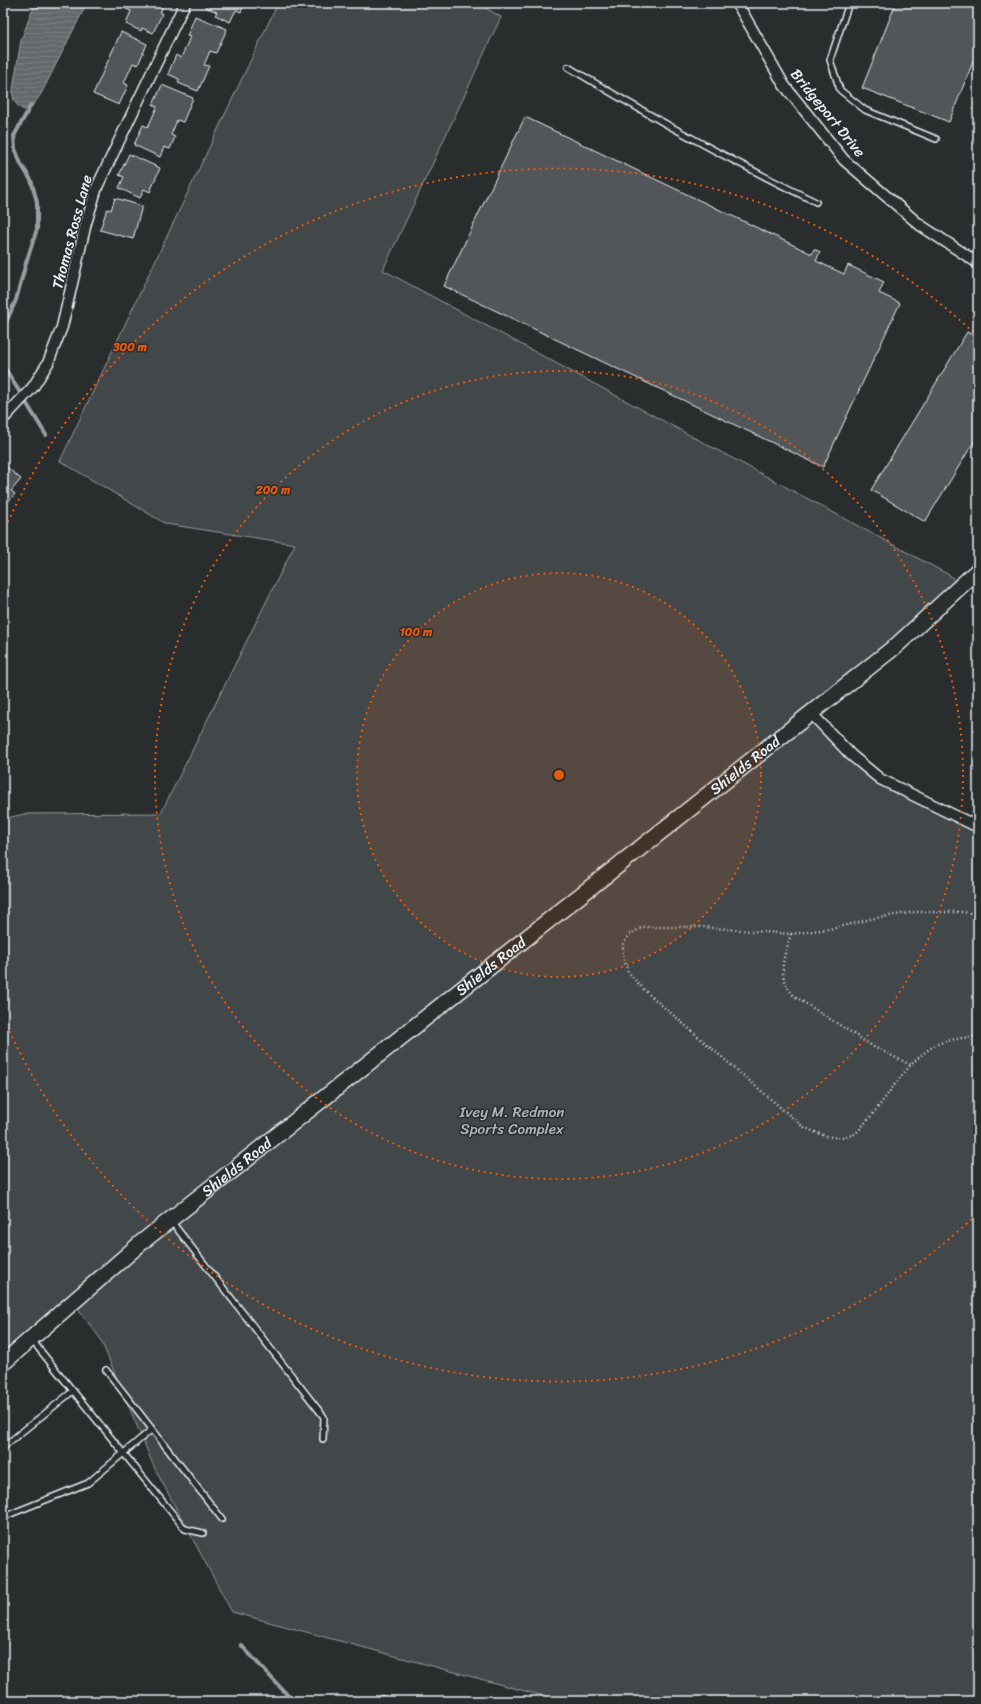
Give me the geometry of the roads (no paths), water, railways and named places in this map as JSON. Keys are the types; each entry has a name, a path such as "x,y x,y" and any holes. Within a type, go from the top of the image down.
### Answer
{"street":[{"name":"Thomas Ross Lane","path":"3,419 34,387 48,363 62,327 86,223 97,187 185,3"},
{"name":"Bridgeport Drive","path":"737,3 784,85 844,160 920,225 978,263"},
{"name":"Shields Road","path":"3,1363 170,1221 897,645 978,570"},
{"path":"811,713 851,755 880,779 978,827"}],"lane":[{"path":"848,3 830,60 840,90 865,110 936,139"},
{"path":"568,67 642,112 713,151 816,202"},
{"path":"170,1221 324,1417 323,1439"},
{"path":"31,1339 185,1529 203,1533"},
{"path":"106,1370 222,1519"},
{"path":"3,1447 73,1391"},
{"path":"3,1517 88,1483 152,1430"}],"waterway":[{"path":"3,329 16,300 37,229 37,202 31,180 21,164 15,149 14,136 31,105"},
{"path":"3,365 46,435"},
{"path":"241,1645 293,1701"}],"park label":[{"name":"Ivey M. Redmon Sports Complex","path":"512,1120"}]}
